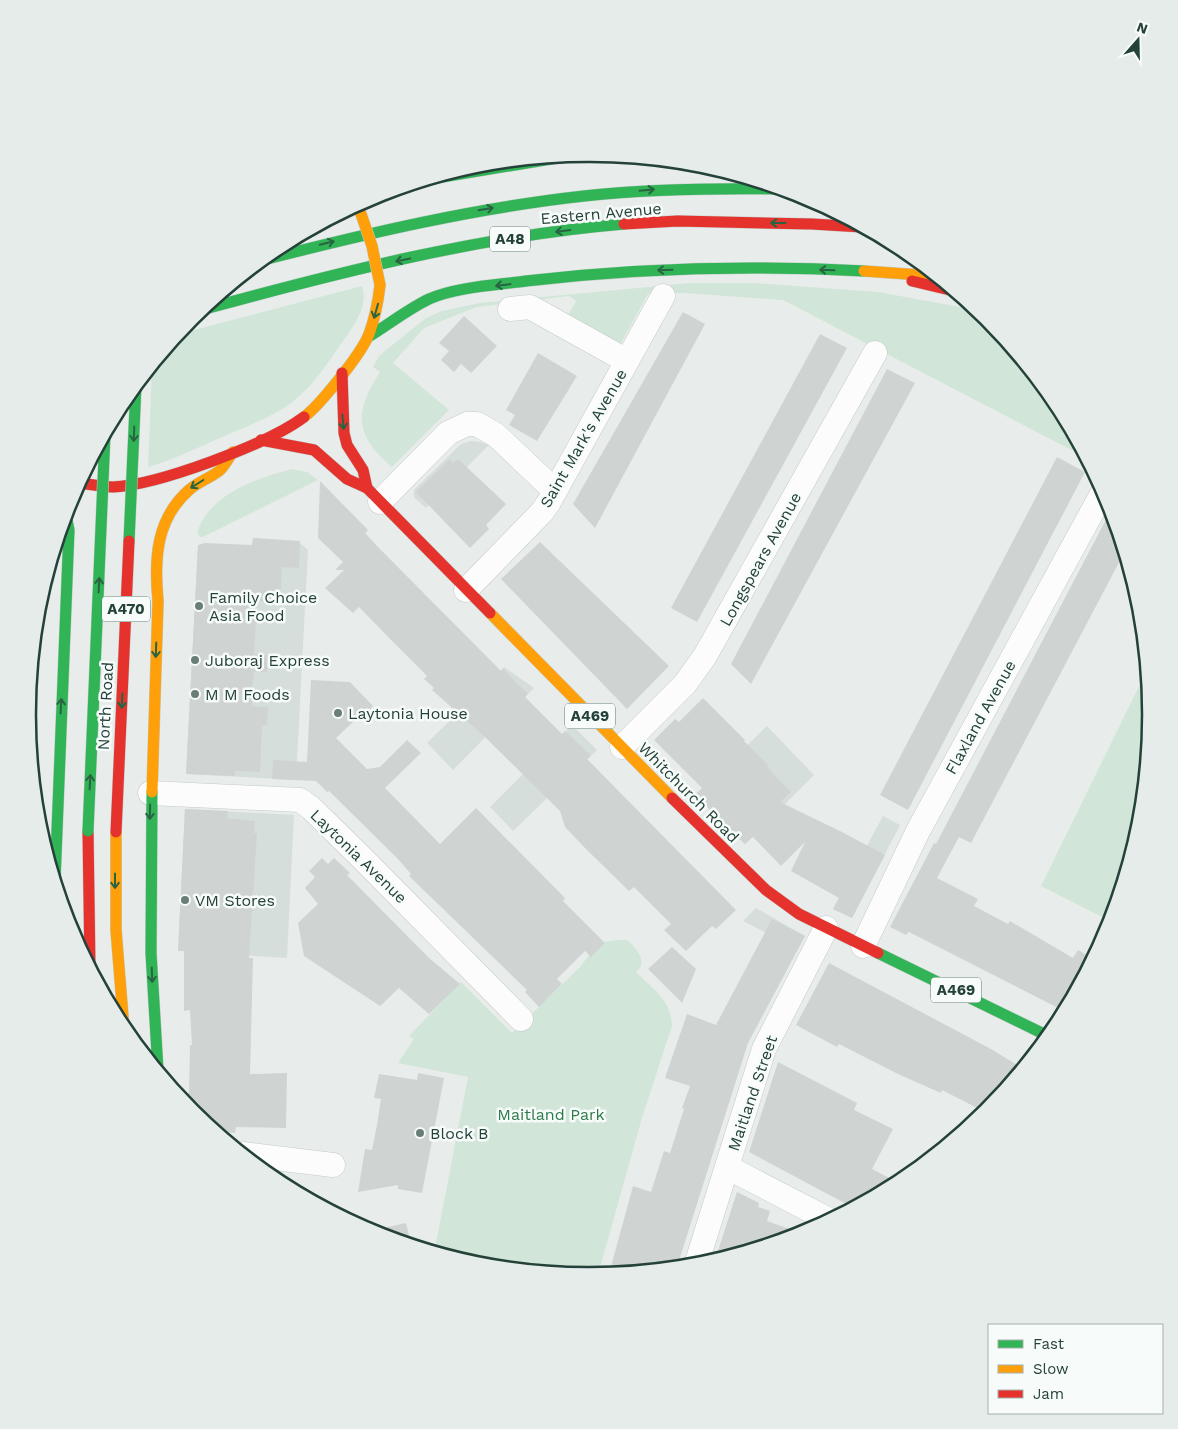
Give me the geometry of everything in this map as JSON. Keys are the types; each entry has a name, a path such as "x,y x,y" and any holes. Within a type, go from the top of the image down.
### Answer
{"main road":[{"name":"Eastern Avenue","path":"281,256 447,215 524,203 667,188 759,189"},
{"path":"87,484 113,487 142,483 177,473 233,452 293,425 312,411 368,337 378,308 380,285 372,246 360,212"},
{"name":"Eastern Avenue","path":"218,305 323,277 449,250 564,231 647,222 826,223 844,225"},
{"path":"368,337 414,308 446,294 546,280 661,270 759,268 924,275"},
{"path":"876,272 940,288"},
{"name":"Whitchurch Road","path":"342,373 344,434 347,445 363,470 373,495"},
{"name":"North Road","path":"122,1011 117,952 115,857 135,398"},
{"name":"Whitchurch Road","path":"260,440 304,446 314,450 322,455 346,479 373,495 766,890 799,914 826,928 1041,1033"},
{"name":"North Road","path":"90,952 87,839 104,449"},
{"path":"157,1060 151,942 150,793 158,615 155,572 158,537 174,503 191,488 221,470 233,452"},
{"path":"56,862 57,794 69,529"}],"street":[{"name":"Saint Mark's Avenue","path":"466,590 542,512 663,296"},
{"path":"520,308 627,361"},
{"name":"Longspears Avenue","path":"622,747 685,684 705,656 876,353"},
{"path":"373,495 448,433 467,424 477,424 496,435 555,491"},
{"name":"Flaxland Avenue","path":"864,946 918,831 1099,500"},
{"name":"Laytonia Avenue","path":"150,793 300,800 311,808 363,858 521,1019"},
{"name":"Maitland Street","path":"699,1256 764,1049 826,928"},
{"path":"257,1156 333,1166"},
{"path":"727,1167 821,1216"}],"shaded area":[{"path":"470,441 489,445 426,508 414,497 414,490 461,444"},
{"path":"253,538 300,543 308,550 296,780 186,774 198,545 252,545"},
{"path":"504,667 534,688 453,770 427,743"},
{"path":"572,725 597,750 513,831 490,807"},
{"path":"767,726 814,775 745,844 695,795"},
{"path":"185,809 294,815 287,958 178,951"},
{"path":"883,816 900,825 852,918 833,909"},
{"path":"756,908 805,936 798,949 743,921"}],"green space":[{"path":"690,283 755,283 878,292 962,307 1005,350 1028,378 1049,407 1075,452 783,300 684,293 648,294 620,345 566,319 576,301 569,296 477,307 424,328 393,363 449,410 392,467 370,444 362,422 362,411 366,399 371,386 380,372 373,367 379,356 426,318 442,311 480,303"},
{"path":"362,286 364,293 362,308 356,322 322,371 297,398 281,410 262,420 177,457 148,467 152,376 192,331"},
{"path":"292,469 307,472 318,480 203,537 200,537 197,533 211,508 222,498 249,483"},
{"path":"55,571 55,578 48,602"},
{"path":"1141,682 1141,751 1137,787 1123,858 1103,917 1041,886"},
{"name":"Maitland Park","path":"627,940 634,947 641,960 640,968 636,972 665,1002 669,1009 672,1026 642,1118 600,1267 517,1263 481,1257 436,1245 468,1077 398,1063 414,1039 409,1036 461,982 512,1033 579,968 602,942"}],"building":[{"path":"683,312 705,324 595,528 573,504"},
{"path":"464,316 497,346 471,373 461,364 454,372 441,360 449,351 439,343"},
{"path":"820,334 847,348 697,622 671,608"},
{"path":"538,353 577,376 537,441 509,425 515,415 506,410"},
{"path":"887,369 915,383 751,684 731,664"},
{"path":"1057,457 1085,472 908,810 880,795"},
{"path":"450,459 453,463 458,459 506,504 486,525 489,529 470,548 416,492"},
{"path":"320,481 368,530 365,533 377,546 501,671 503,669 528,694 525,697 562,734 565,731 591,756 587,759 736,910 716,929 712,926 686,951 664,930 671,924 634,887 629,891 586,849 565,827 560,811 485,737 432,690 434,688 424,679 427,676 359,607 353,613 325,588 344,570 335,570 343,562 318,538"},
{"path":"1106,520 1120,561 971,843 959,837 937,878 978,899 974,906 1008,924 1010,921 1073,958 1078,950 1087,955 1058,1008 909,932 906,935 890,927 934,843 936,844"},
{"path":"253,538 300,541 299,568 282,567 280,602 257,601 254,654 268,655 267,672 254,672 252,689 252,706 268,707 267,725 262,725 260,772 235,771 235,776 186,774 198,545 205,543 252,545"},
{"path":"540,542 669,666 627,709 501,579"},
{"path":"311,680 350,682 373,706 360,720 355,720 336,738 367,769 380,767 407,740 421,753 385,788 440,844 476,808 565,898 563,901 605,943 591,957 585,951 557,979 562,984 539,1007 525,992 527,990 409,876 411,874 398,859 329,791 327,792 316,781 272,779 273,760 307,762"},
{"path":"703,698 745,740 791,792 780,802 885,855 852,918 833,909 839,898 791,871 805,842 781,866 753,837 745,844 695,795 702,788 654,740 675,719 679,722"},
{"path":"185,809 228,811 227,818 255,821 254,833 257,833 249,958 253,958 250,1074 287,1073 286,1128 236,1127 235,1133 228,1132 187,1093 189,1093 190,1045 192,1045 190,1010 184,1011 184,951 178,951"},
{"path":"322,858 328,864 334,858 350,873 347,875 429,958 460,984 429,1014 399,988 380,1006 304,956 298,923 318,904 305,888 315,877 309,871"},
{"path":"772,919 805,936 748,1043 679,1260 611,1266 633,1186 651,1192 664,1151 670,1153 684,1109 682,1108 690,1086 665,1078 687,1014 716,1025"},
{"path":"672,947 696,969 682,1003 648,969"},
{"path":"829,963 991,1049 1017,1065 977,1108 942,1090 941,1093 898,1074 839,1044 837,1047 796,1025"},
{"path":"778,1062 857,1103 854,1110 893,1129 872,1169 889,1178 845,1203 749,1152"},
{"name":"Block B","path":"418,1073 444,1078 422,1193 398,1189 398,1185 358,1192 365,1149 372,1150 377,1125 381,1099 374,1098 379,1074 417,1080"},
{"path":"737,1192 759,1203 758,1207 770,1211 767,1221 790,1229 767,1238 718,1252"},
{"path":"406,1223 409,1237 384,1228"}],"traffic: fast":[{"path":"281,255 422,222 543,201 657,190 760,189"},
{"path":"218,305 358,269 464,246 517,237 624,224"},
{"path":"368,337 413,307 429,299 477,287 611,273 695,269 779,268 864,271"},
{"path":"129,541 135,398"},
{"path":"88,831 104,449"},
{"path":"56,861 69,529"},
{"path":"152,792 151,953 157,1060"},
{"path":"878,953 1041,1033"}],"traffic: slow":[{"path":"360,212 372,246 380,285"},
{"path":"864,271 924,275"},
{"path":"304,417 320,402 340,378 365,343 375,316 380,285"},
{"path":"152,792 158,601 157,555 160,541 164,527 178,501 193,487 219,471 233,452"},
{"path":"490,613 672,798"},
{"path":"116,832 116,930 123,1012"}],"traffic: jam":[{"path":"624,224 678,221 846,226"},
{"path":"912,281 939,287"},
{"path":"342,373 344,433 347,445 363,470 367,488"},
{"path":"87,484 105,487 133,485 184,471 265,439 304,417"},
{"path":"261,440 314,450 347,479 367,488 490,613"},
{"path":"116,832 129,541"},
{"path":"672,798 766,890 799,914 878,953"},
{"path":"88,831 90,952"}],"place":[{"name":"Family Choice Asia Food","path":"199,606"},
{"name":"Juboraj Express","path":"195,660"},
{"name":"M M Foods","path":"195,694"},
{"name":"Laytonia House","path":"338,713"},
{"name":"VM Stores","path":"185,900"},
{"name":"Block B","path":"420,1133"}]}
